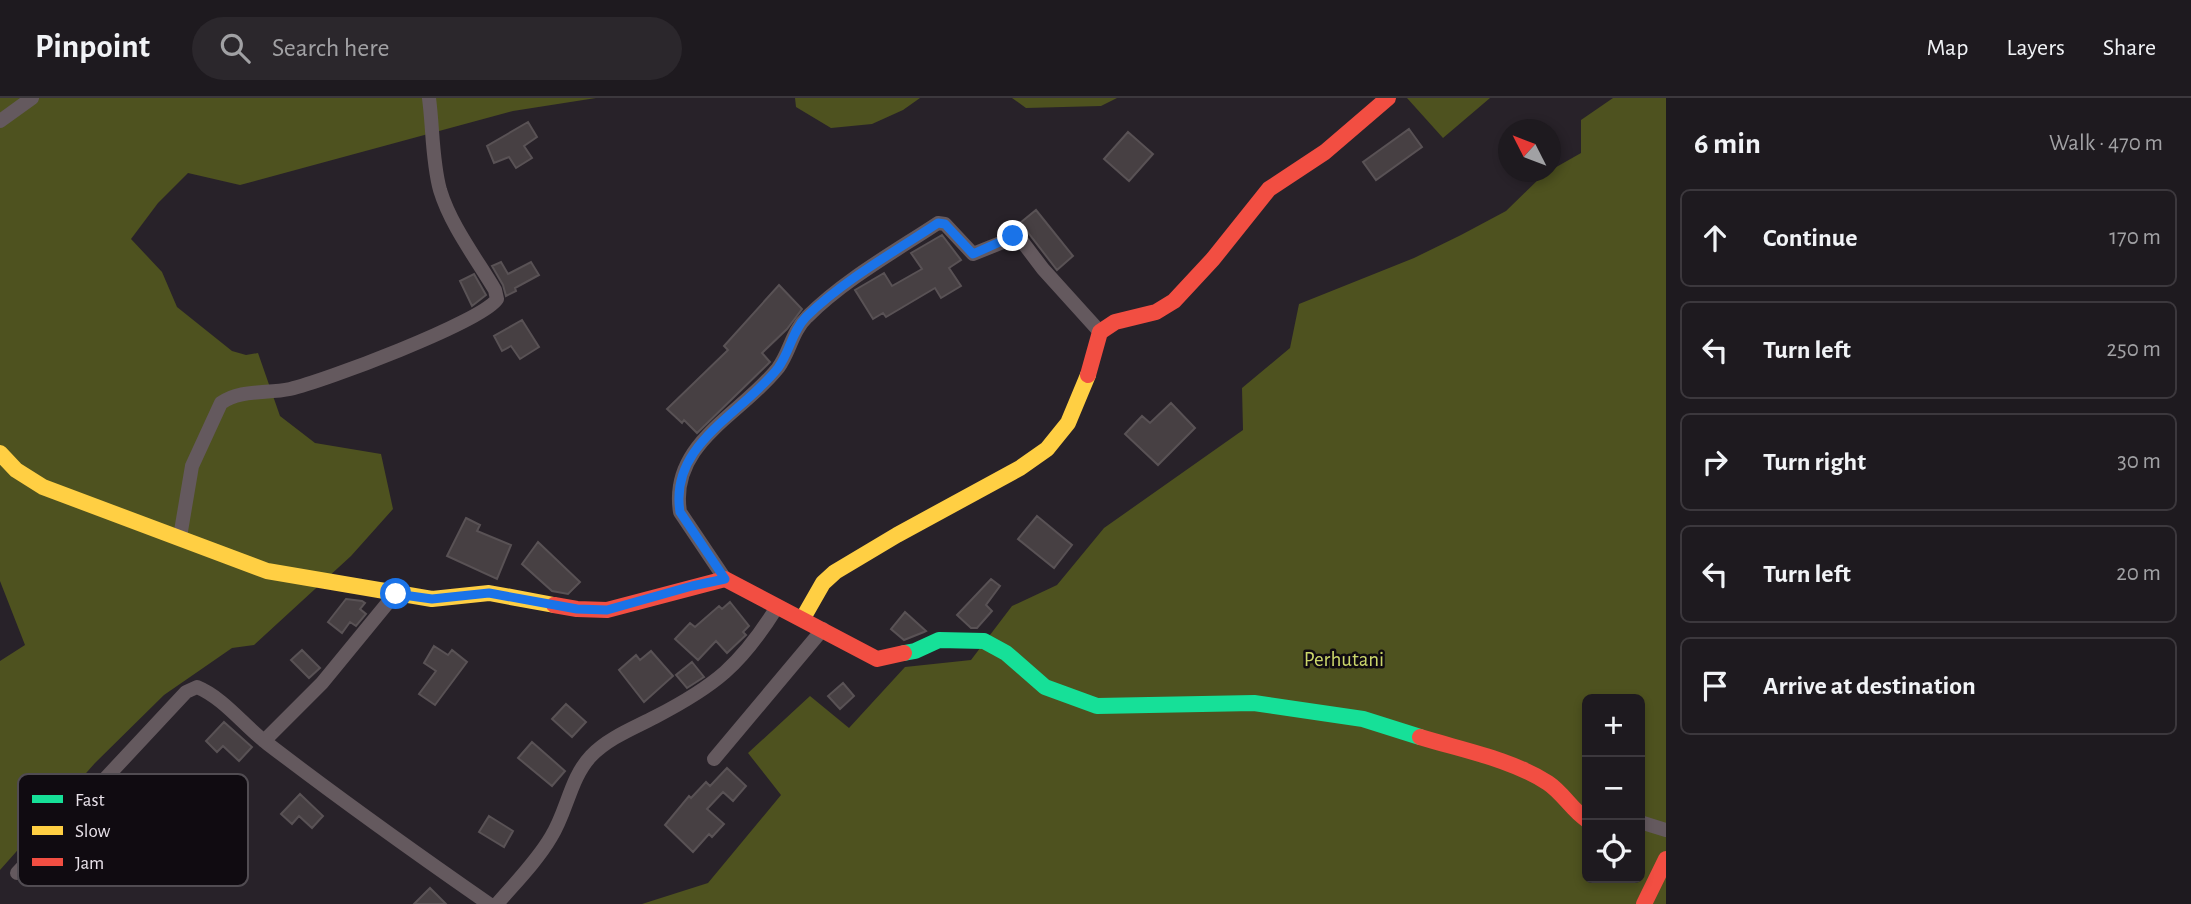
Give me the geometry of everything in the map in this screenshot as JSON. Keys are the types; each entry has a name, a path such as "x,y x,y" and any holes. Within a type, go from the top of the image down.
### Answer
{"street":[{"path":"0,121 32,98"},
{"path":"180,537 192,466 221,403 229,397 290,389 359,366 450,328 488,309 497,299 495,290 448,212 440,190 429,98"},
{"path":"803,618 823,583 835,572 1020,469 1045,451 1067,425 1083,394 1100,332 1115,322 1156,312 1174,301 1213,259 1269,190 1325,152 1388,98"},
{"path":"1100,332 1042,269 1018,236 973,254 945,224 938,223 863,274 806,318 777,369 687,461 681,474 678,499 680,512 725,579 877,659 915,650 939,640 984,640 1006,653 1045,687 1097,706 1254,703 1363,719 1526,770 1551,785 1582,816"},
{"path":"0,453 16,471 43,487 267,571 396,594 432,599 489,593 577,609 607,610 725,579"},
{"path":"264,741 322,683 396,594"},
{"path":"497,904 550,839 582,767 592,755 606,742 678,705 715,682 735,665 760,634 776,607"},
{"path":"713,760 823,629"},
{"path":"110,774 191,688 197,687 389,835 489,904"},
{"path":"1645,824 1666,830"},
{"path":"1644,904 1666,859"}],"green space":[{"path":"0,98 596,98 513,111 240,185 188,173 158,203 131,239 162,272 177,307 232,351 246,355 258,353 280,416 315,443 381,454 393,509 351,556 254,645 232,648 164,695 85,774 18,774 18,850 0,870 0,661 25,645 0,581"},
{"path":"795,98 920,98 903,110 872,124 831,128 796,107"},
{"path":"1012,98 1117,98 1101,106 1026,108"},
{"path":"1407,98 1490,98 1443,138"},
{"name":"Perhutani","path":"1613,98 1666,98 1666,904 642,904 708,883 781,795 748,753 810,696 849,728 905,667 971,660 1012,606 1057,585 1104,528 1243,430 1242,388 1290,348 1299,304 1414,258 1461,235 1506,211 1536,182 1561,182 1561,164 1581,153 1581,120"}],"building":[{"path":"528,122 537,137 524,146 532,158 516,168 509,157 494,163 487,146"},
{"path":"1409,129 1422,147 1376,180 1363,162"},
{"path":"1128,132 1153,154 1129,181 1104,159"},
{"path":"1036,210 1073,256 1057,270 1026,230 1015,227"},
{"path":"942,235 961,260 949,268 961,286 941,298 935,288 886,317 883,313 873,319 855,290 884,273 892,286 922,269 911,253"},
{"path":"501,262 508,274 531,262 539,275 506,296 492,266"},
{"path":"474,274 486,295 472,306 460,281"},
{"path":"779,285 802,309 787,329 762,353 770,362 697,433 667,409 728,350 724,346"},
{"path":"522,320 539,347 520,359 511,346 502,351 494,336"},
{"path":"1171,403 1195,428 1158,465 1125,434 1142,416 1150,423"},
{"path":"1037,516 1072,545 1054,568 1018,539"},
{"path":"466,518 480,525 477,531 511,545 497,579 447,556"},
{"path":"538,542 580,582 568,594 552,591 522,564"},
{"path":"991,579 1000,586 986,605 992,611 977,628 971,628 957,615"},
{"path":"346,599 365,603 360,609 366,614 356,626 350,622 342,633 328,622"},
{"path":"730,602 749,626 743,632 746,635 727,653 716,641 698,660 675,639 690,623 695,627 719,606 722,609"},
{"path":"905,612 926,631 904,640 891,629"},
{"path":"434,646 448,655 452,650 467,662 435,705 419,694 436,671 424,663"},
{"path":"302,650 320,668 309,678 291,660"},
{"path":"651,651 673,676 644,702 619,670 636,655 640,660"},
{"path":"692,662 704,677 687,688 676,675"},
{"path":"843,683 854,696 840,709 828,696"},
{"path":"566,704 586,722 572,737 552,719"},
{"path":"224,722 252,747 239,761 223,746 217,752 206,741"},
{"path":"532,742 565,771 552,786 518,758"},
{"path":"727,768 746,786 733,801 723,792 707,809 724,824 712,837 709,834 693,852 665,825 689,796 691,798 706,782 710,786"},
{"path":"300,794 323,816 312,828 299,816 292,824 281,814"},
{"path":"489,816 513,831 504,847 479,832"},
{"path":"430,888 446,904 414,904"}],"traffic: fast":[{"path":"904,653 939,640 984,641 1006,653 1045,687 1097,706 1254,703 1363,719 1420,737"}],"traffic: slow":[{"path":"803,618 823,583 835,572 1020,468 1047,449 1068,423 1088,375"},
{"path":"0,453 16,470 43,487 267,571 432,599 489,593 554,605"}],"traffic: jam":[{"path":"1088,375 1100,332 1115,322 1156,312 1174,301 1213,259 1269,189 1325,152 1388,98"},
{"path":"554,605 607,610 725,579 877,659 904,653"},
{"path":"1420,737 1486,756 1534,775 1553,787 1582,816"},
{"path":"1644,904 1666,859"}],"route":[{"path":"396,594 432,599 489,593 577,609 607,610 725,579 680,512 678,499 681,474 699,446 777,369 792,338 806,318 828,299 938,223 945,224 970,254 1013,236"}]}
